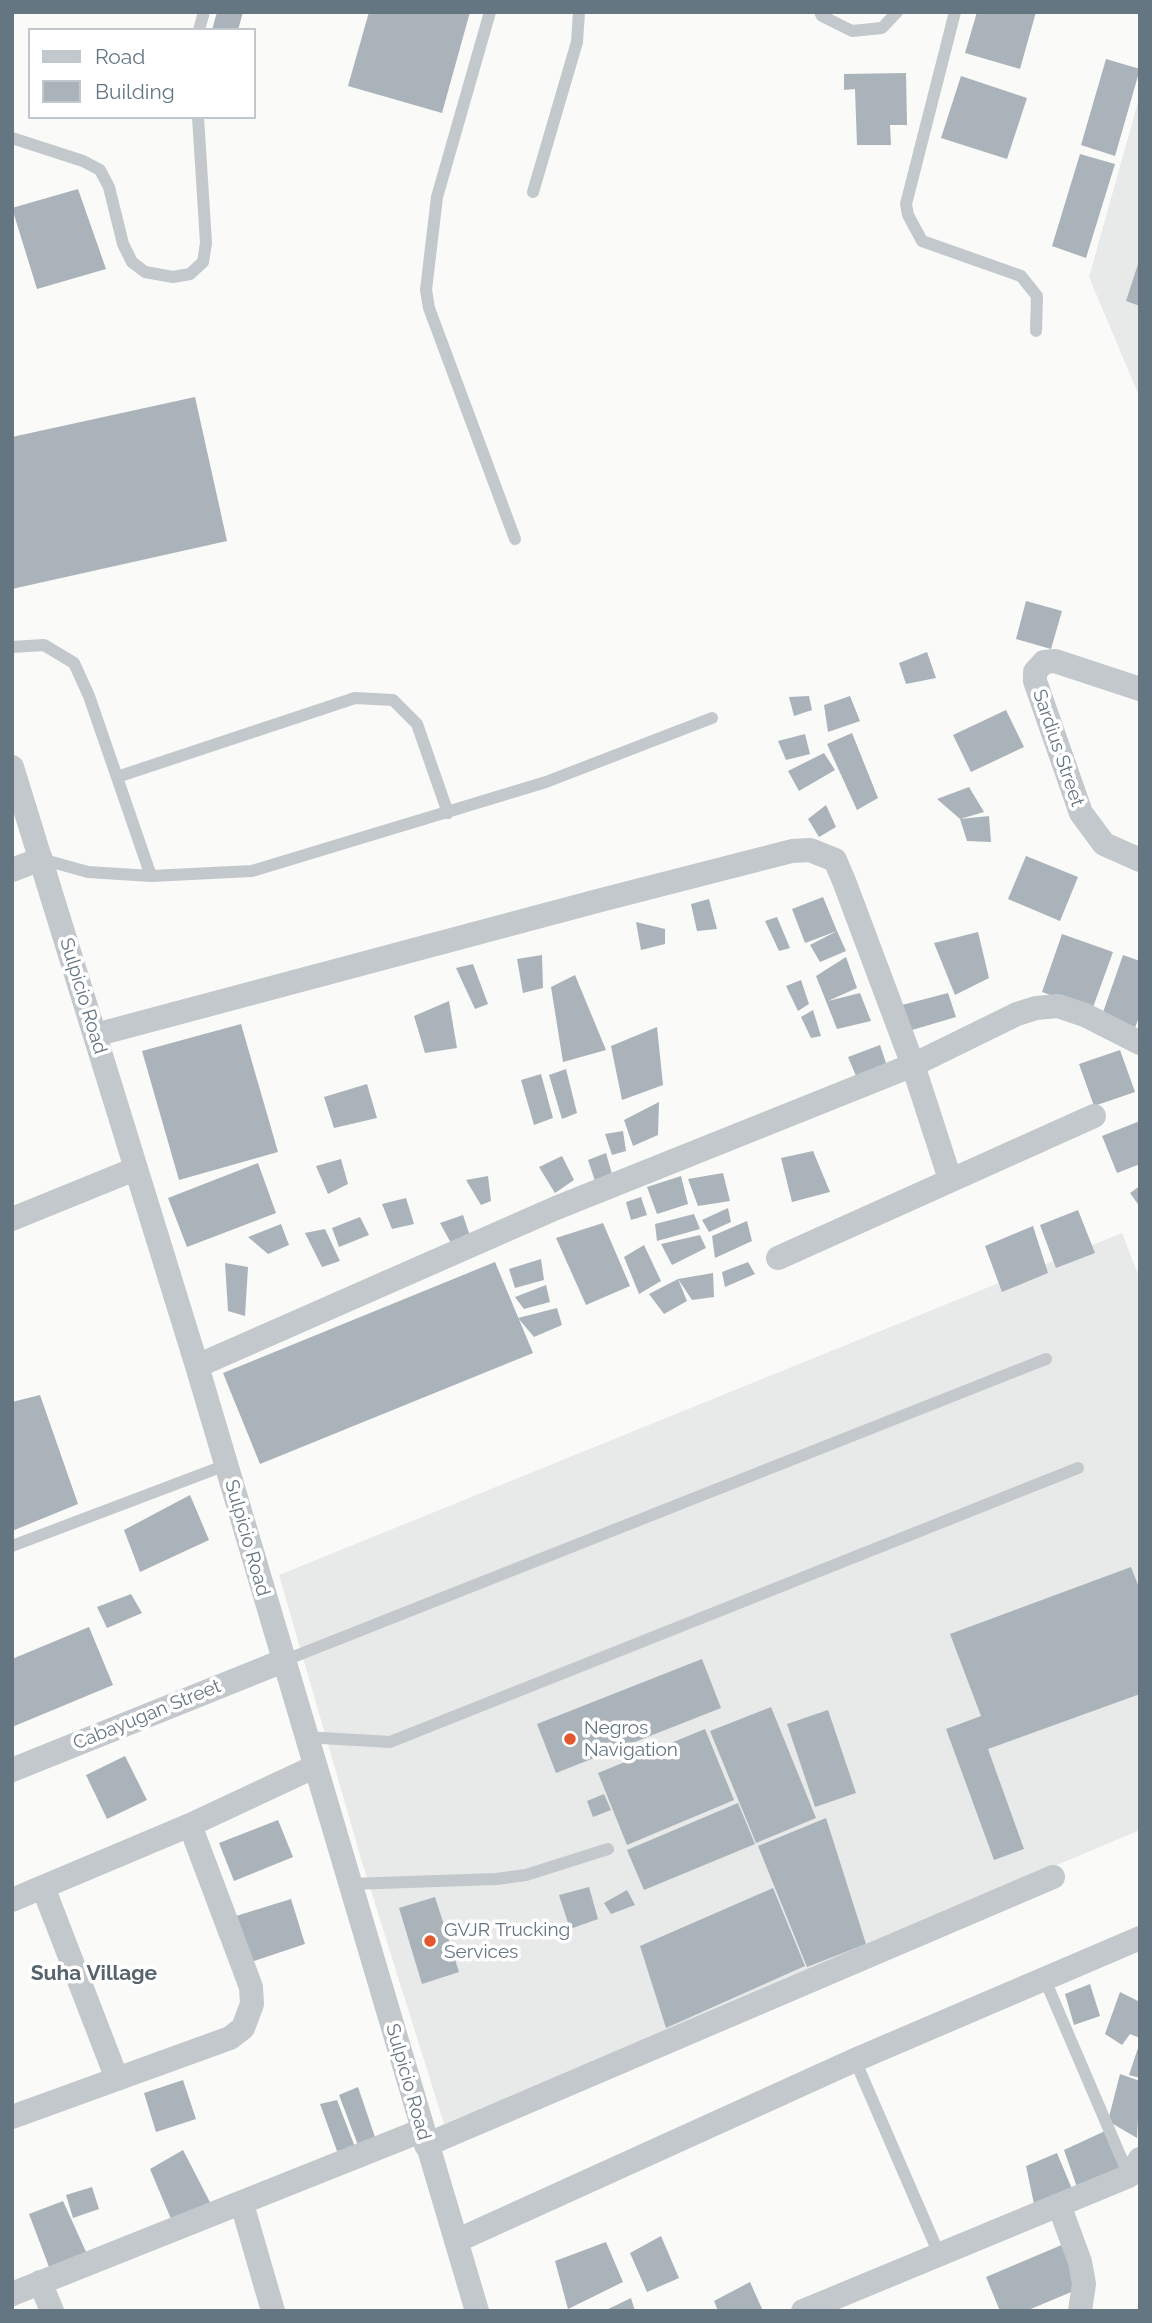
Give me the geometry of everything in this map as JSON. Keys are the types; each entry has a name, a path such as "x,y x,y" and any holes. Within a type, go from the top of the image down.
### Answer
{"street":[{"name":"Sardius Street","path":"1140,689 1055,661 1039,666 1035,681 1081,813 1104,844 1140,860"},
{"name":"Sulpicio Road","path":"12,767 197,1366 477,2311"},
{"path":"95,1035 614,897 792,851 810,850 835,860 913,1065 950,1179"},
{"path":"12,870 41,859"},
{"path":"197,1366 555,1208 913,1065 1017,1014 1036,1008 1058,1006 1072,1010 1140,1043"},
{"path":"778,1258 1094,1116"},
{"path":"12,1219 135,1169"},
{"name":"Cabayugan Street","path":"12,1770 283,1661"},
{"path":"12,1900 190,1825 314,1767"},
{"path":"12,2117 230,2038 243,2028 249,2017 251,1987 190,1825"},
{"path":"12,2294 242,2204 425,2138 1053,1877"},
{"path":"43,1887 117,2079"},
{"path":"456,2241 855,2060 1140,1938"},
{"path":"803,2311 1059,2205 1134,2168"},
{"path":"242,2204 273,2311"},
{"path":"1059,2205 1082,2273 1084,2284 1080,2311"},
{"path":"40,2282 52,2311"}],"lane":[{"path":"490,12 437,197 426,290 429,308 515,539"},
{"path":"533,192 576,42 579,12"},
{"path":"820,12 822,16 852,31 882,28 897,12"},
{"path":"955,12 906,204 908,215 922,240 1021,276 1037,296 1036,331"},
{"path":"12,138 83,161 100,170 109,187 123,244 132,262 145,272 173,277 190,274 203,262 206,243 198,119"},
{"path":"12,648 44,645 74,663 89,696 151,876"},
{"path":"117,777 355,698 393,700 417,724 448,813"},
{"path":"41,859 88,872 151,876 252,870 547,782 712,718"},
{"path":"283,1661 1046,1359"},
{"path":"12,1546 226,1465"},
{"path":"305,1737 390,1742 1078,1468"},
{"path":"349,1884 496,1879 526,1875 608,1850"},
{"path":"1045,1980 1134,2168"},
{"path":"855,2060 939,2254"}],"shaded area":[{"path":"1140,95 1140,398 1089,277"},
{"path":"1122,1233 1140,1279 1140,1830 444,2124 362,1862 279,1575"}],"building":[{"path":"217,12 243,12 239,28 213,28"},
{"path":"369,12 470,12 442,113 348,86"},
{"path":"977,12 1036,12 1020,69 965,53"},
{"path":"1106,59 1140,69 1115,156 1081,145"},
{"path":"906,73 907,125 890,125 891,145 857,145 855,89 844,90 844,74"},
{"path":"961,76 1027,98 1007,159 941,138"},
{"path":"1080,154 1115,164 1086,258 1052,246"},
{"path":"78,189 106,269 37,289 12,208"},
{"path":"1140,261 1140,306 1126,301"},
{"path":"195,397 227,541 12,589 12,437"},
{"path":"1026,601 1062,611 1051,649 1016,639"},
{"path":"927,652 936,678 906,684 899,663"},
{"path":"809,696 812,710 794,716 789,697"},
{"path":"850,696 860,721 828,732 824,705"},
{"path":"1006,710 1024,747 971,772 953,735"},
{"path":"852,733 878,798 857,810 827,744"},
{"path":"805,734 810,754 786,760 778,741"},
{"path":"824,753 835,770 799,791 788,771"},
{"path":"969,787 984,812 960,819 937,799"},
{"path":"826,805 836,827 819,837 808,819"},
{"path":"989,816 991,842 967,841 960,819"},
{"path":"1026,856 1078,877 1060,921 1008,899"},
{"path":"823,897 837,931 805,943 792,909"},
{"path":"709,899 717,929 697,931 691,904"},
{"path":"777,917 790,948 779,951 765,921"},
{"path":"636,922 665,929 665,944 641,950"},
{"path":"837,931 846,951 820,962 810,945"},
{"path":"978,932 989,978 955,995 934,943"},
{"path":"1062,934 1113,952 1092,1010 1042,992"},
{"path":"542,955 543,988 523,993 517,959"},
{"path":"1123,955 1140,961 1140,1015 1134,1030 1101,1018"},
{"path":"846,957 857,988 828,1001 860,993 871,1021 837,1029 816,976"},
{"path":"473,964 488,1004 475,1009 456,968"},
{"path":"575,975 606,1050 563,1062 551,987"},
{"path":"801,980 809,1004 798,1011 786,986"},
{"path":"948,993 956,1017 912,1030 902,1005"},
{"path":"449,1001 457,1048 425,1053 414,1016"},
{"path":"813,1010 821,1036 811,1038 801,1017"},
{"path":"241,1024 278,1152 179,1180 142,1051"},
{"path":"657,1027 663,1085 622,1100 611,1046"},
{"path":"880,1045 889,1072 859,1083 848,1057"},
{"path":"1120,1050 1135,1092 1094,1106 1079,1064"},
{"path":"566,1069 577,1113 562,1119 549,1075"},
{"path":"541,1074 553,1118 534,1125 521,1080"},
{"path":"367,1084 377,1118 334,1128 324,1097"},
{"path":"659,1102 658,1135 633,1146 624,1120"},
{"path":"1140,1121 1140,1164 1117,1173 1102,1136"},
{"path":"623,1131 626,1151 612,1155 605,1134"},
{"path":"813,1151 830,1192 792,1202 781,1158"},
{"path":"606,1153 614,1181 597,1187 588,1160"},
{"path":"562,1156 574,1180 555,1193 539,1167"},
{"path":"341,1159 348,1184 328,1194 316,1166"},
{"path":"258,1163 276,1213 187,1247 168,1198"},
{"path":"723,1173 730,1201 698,1206 688,1179"},
{"path":"488,1176 491,1201 481,1205 466,1180"},
{"path":"681,1176 688,1204 657,1214 647,1187"},
{"path":"1140,1186 1140,1207 1130,1193"},
{"path":"641,1197 647,1215 631,1220 626,1202"},
{"path":"406,1198 414,1224 392,1229 382,1204"},
{"path":"728,1208 731,1222 709,1232 702,1220"},
{"path":"1078,1210 1095,1253 1056,1268 1040,1225"},
{"path":"694,1214 700,1229 657,1241 655,1224"},
{"path":"463,1215 470,1236 452,1245 440,1223"},
{"path":"360,1217 369,1235 339,1247 332,1228"},
{"path":"747,1221 752,1241 715,1258 712,1236"},
{"path":"603,1223 630,1286 586,1305 556,1238"},
{"path":"281,1224 289,1245 268,1254 248,1237"},
{"path":"1033,1226 1048,1273 1002,1292 985,1246"},
{"path":"325,1229 340,1261 322,1267 305,1233"},
{"path":"700,1235 706,1248 672,1265 661,1244"},
{"path":"644,1245 661,1281 639,1294 624,1257"},
{"path":"541,1259 544,1280 515,1288 509,1269"},
{"path":"495,1262 533,1353 260,1464 223,1373"},
{"path":"748,1262 755,1274 725,1287 722,1272"},
{"path":"225,1263 248,1267 245,1316 228,1311"},
{"path":"713,1273 714,1297 692,1300 678,1279"},
{"path":"678,1279 687,1301 664,1314 649,1294"},
{"path":"546,1285 550,1302 524,1309 515,1297"},
{"path":"557,1308 562,1325 534,1337 518,1318"},
{"path":"40,1395 78,1504 12,1531 12,1402"},
{"path":"190,1495 209,1540 140,1572 124,1530"},
{"path":"1131,1567 1140,1590 1140,1694 988,1749 1024,1849 994,1860 946,1729 981,1716 950,1634"},
{"path":"131,1594 142,1613 107,1628 97,1607"},
{"path":"89,1627 113,1685 12,1727 12,1659"},
{"path":"702,1659 721,1708 556,1773 537,1724"},
{"path":"771,1707 816,1818 756,1843 710,1731"},
{"path":"828,1710 856,1793 815,1807 787,1724"},
{"path":"705,1729 734,1800 627,1845 598,1773"},
{"path":"125,1756 147,1800 107,1819 86,1775"},
{"path":"604,1794 611,1810 593,1817 587,1801"},
{"path":"738,1803 755,1844 644,1890 627,1850"},
{"path":"826,1818 866,1944 807,1967 758,1846"},
{"path":"278,1820 293,1857 234,1881 219,1843"},
{"path":"589,1887 598,1919 570,1929 559,1895"},
{"path":"773,1888 805,1966 666,2028 640,1946"},
{"path":"627,1890 635,1905 611,1914 604,1903"},
{"path":"435,1897 459,1972 422,1984 399,1908"},
{"path":"291,1899 305,1944 251,1962 236,1916"},
{"path":"1090,1984 1100,2016 1074,2025 1065,1994"},
{"path":"1120,1992 1140,2002 1140,2038 1130,2034 1122,2045 1105,2034"},
{"path":"1140,2045 1140,2078 1129,2075"},
{"path":"1120,2074 1140,2081 1137,2138 1108,2121"},
{"path":"183,2080 196,2119 156,2132 144,2093"},
{"path":"358,2087 376,2140 359,2148 339,2095"},
{"path":"337,2100 355,2147 337,2151 320,2104"},
{"path":"1105,2131 1123,2175 1079,2193 1064,2150"},
{"path":"183,2150 214,2210 174,2226 150,2169"},
{"path":"1057,2153 1072,2189 1034,2204 1026,2166"},
{"path":"92,2187 99,2209 73,2218 66,2195"},
{"path":"63,2201 87,2254 49,2267 29,2214"},
{"path":"661,2236 679,2278 647,2292 630,2253"},
{"path":"606,2242 623,2282 568,2309 555,2261"},
{"path":"1064,2244 1076,2290 1026,2311 1000,2311 986,2277"},
{"path":"750,2282 763,2311 718,2311 714,2301"},
{"path":"631,2298 635,2311 604,2311"}],"place":[{"name":"Negros Navigation","path":"570,1739"},
{"name":"GVJR Trucking Services","path":"430,1941"}],"district":[{"name":"Suha Village","path":"94,1974"}]}
